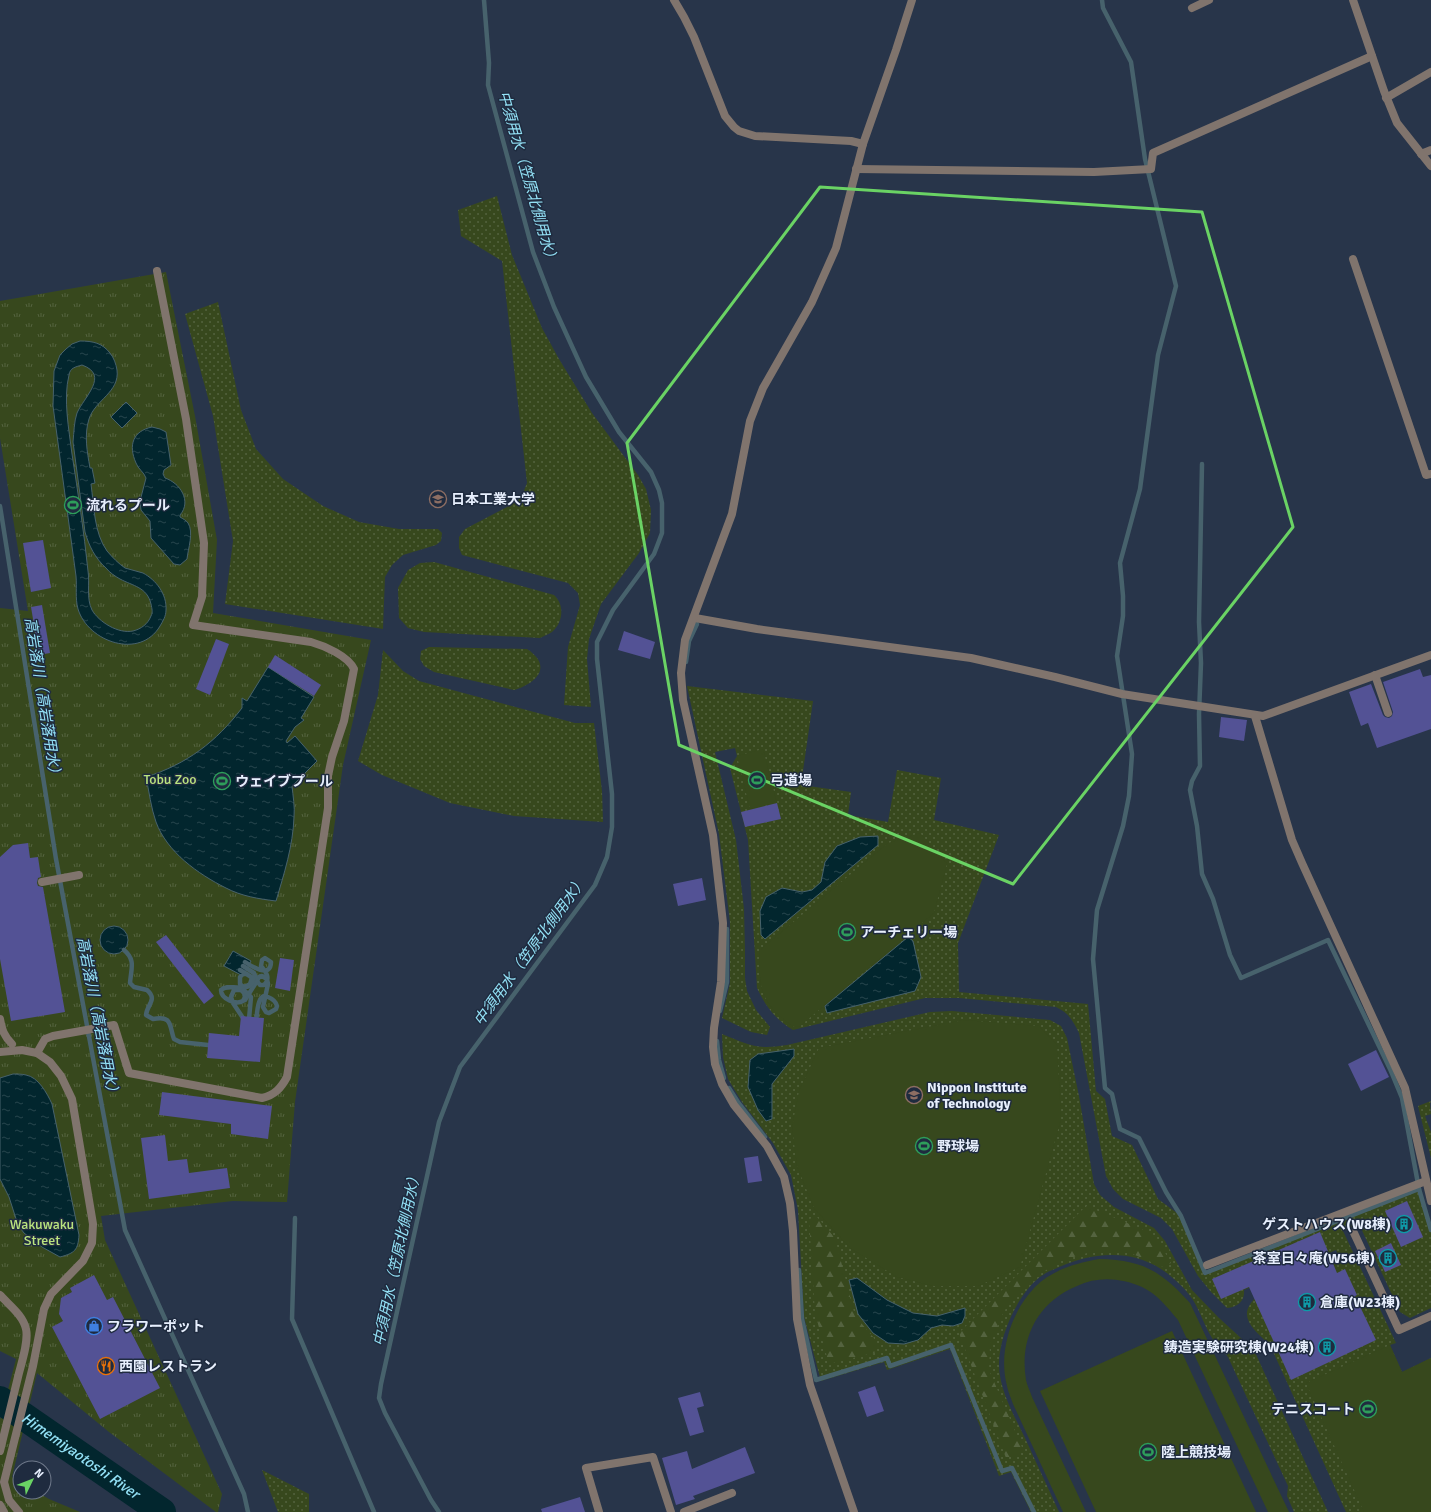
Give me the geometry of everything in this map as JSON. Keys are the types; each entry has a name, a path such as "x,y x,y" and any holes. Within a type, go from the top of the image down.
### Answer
{"street":[{"path":"674,0 694,37 725,116 739,131 755,136 851,140 863,144"},
{"path":"854,1512 810,1385 797,1319 793,1231 790,1203 784,1177 767,1146 734,1105 722,1084 715,1064 713,1047 714,1028 721,982 723,923 713,834 683,700 681,673 685,640 732,514 750,421 763,388 812,302 836,248 863,144 912,0"},
{"path":"1192,8 1209,0"},
{"path":"1353,0 1386,98 1397,123 1431,166"},
{"path":"856,169 1094,172 1151,169 1153,153 1372,56"},
{"path":"1386,98 1431,72"},
{"path":"1421,154 1431,150"},
{"path":"1353,259 1426,476 1431,474"},
{"path":"37,1053 45,1039 53,1036 114,1025 129,1073 262,1098 269,1096 281,1087 287,1077 328,808 328,776 332,757 344,721 354,669 351,663 324,646 311,642 193,625 202,597 204,543 186,419 157,271"},
{"path":"694,618 757,629 971,658 1122,694 1255,716 1263,716 1431,655"},
{"path":"1375,675 1388,713"},
{"path":"1255,716 1292,840 1405,1088 1431,1201"},
{"path":"42,882 79,875"},
{"path":"0,1019 2,1031 12,1044"},
{"path":"0,1035 22,1050"},
{"path":"0,1052 22,1050 37,1053 50,1062 58,1072 72,1099 93,1224 92,1243 83,1261 51,1294 44,1309 33,1366 4,1482 9,1500 19,1512"},
{"path":"1206,1265 1426,1181"},
{"path":"1354,1233 1399,1330 1431,1316"},
{"path":"0,1295 15,1310 22,1320 26,1328 27,1336 0,1451"},
{"path":"599,1512 586,1468 653,1457 671,1512"},
{"path":"684,1512 732,1493"},
{"path":"0,1505 4,1512"}],"highlighted area":[{"path":"820,187 1202,212 1293,527 1013,884 679,745 627,443"}],"green space":[{"path":"497,196 512,255 542,328 592,413 638,475 646,489 651,510 650,533 639,553 601,604 589,639 587,659 591,707 564,705 568,647 580,605 578,593 568,583 462,555 459,548 459,537 465,529 521,498 527,483 502,261 461,236 458,210"},
{"name":"Tobu Zoo","path":"166,272 195,416 217,540 213,613 371,640 343,765 295,1102 287,1202 233,1201 101,1216 105,1240 222,1494 218,1512 109,1432 37,1373 16,1460 12,1460 12,1500 51,1500 80,1512 0,1512 0,1420 16,1359 0,1351 0,608 28,611 0,438 0,301"},
{"path":"218,302 241,410 256,449 283,479 323,506 359,522 399,529 438,529 442,533 441,541 436,545 403,555 392,565 385,577 383,629 225,604 233,541 213,416 185,314"},
{"path":"434,562 554,595 558,599 561,609 560,619 556,628 552,632 540,638 424,632 408,628 399,618 398,588 408,570 420,563"},
{"path":"429,647 527,649 535,655 539,662 539,673 529,683 514,690 434,672 424,666 420,659 421,651"},
{"path":"383,650 403,671 419,681 575,723 594,723 602,791 603,822 514,816 450,803 382,775 358,761 378,695"},
{"path":"687,686 813,701 801,785 851,792 848,815 888,822 897,770 941,778 934,820 999,835 958,943 959,992 1088,1004 1096,1091 1105,1099 1112,1136 1132,1145 1158,1199 1181,1216 1205,1273 1419,1189 1431,1230 1431,1308 1410,1318 1400,1312 1359,1224 1343,1231 1396,1343 1390,1345 1402,1372 1431,1358 1431,1512 1346,1512 1270,1345 1249,1322 1247,1315 1248,1309 1259,1295 1340,1259 1336,1250 1244,1290 1240,1303 1227,1308 1198,1276 1172,1229 1161,1218 1123,1199 1113,1189 1106,1176 1079,1033 1073,1021 1064,1012 1056,1007 959,998 925,998 793,1030 776,1017 764,1001 757,988 748,840 730,768 737,756 735,748 715,752 736,840 744,909 745,978 747,991 756,1010 770,1027 767,1035 751,1032 722,1018 730,983 730,922 719,834"},
{"name":"弓道場","path":"763,749 777,803 750,809 737,756"},
{"name":"アーチェリー場","path":"920,833 947,864 934,913 800,1026 794,1027 778,1015 765,998 760,981 760,950 888,843"},
{"path":"952,1011 1050,1020 1061,1026 1067,1038 1079,1096 1094,1184 1100,1195 1114,1207 1154,1228 1165,1241 1192,1290 1218,1317 1254,1350 1328,1512 1294,1512 1287,1496 1288,1486 1228,1357 1214,1341 1193,1300 1183,1287 1161,1269 1149,1262 1136,1258 1109,1255 1096,1256 1069,1263 1051,1270 1034,1282 1026,1291 1012,1315 1002,1340 999,1364 1004,1393 1059,1512 1031,1512 1011,1472 999,1476 950,1349 887,1370 884,1362 821,1381 804,1317 798,1210 791,1175 773,1143 742,1102 728,1079 723,1057 722,1034 753,1046 768,1047 787,1045 930,1012"},
{"name":"野球場","path":"964,1020 1039,1026 1057,1045 1061,1119 1020,1267 978,1286 934,1286 897,1277 850,1248 814,1208 797,1166 792,1127 799,1091 819,1048"},
{"path":"1431,1101 1431,1114 1425,1116 1431,1132 1431,1158 1418,1106"},
{"path":"1086,1206 1149,1232 1160,1244 1171,1263 1162,1267 1126,1251 1094,1251 1060,1261 1031,1280 1004,1311 990,1345 989,1370 1024,1452 1006,1458 959,1333"},
{"path":"817,1217 835,1238 855,1316 874,1338 877,1352 829,1364 815,1313 809,1219"},
{"path":"1099,1259 1128,1262 1150,1269 1170,1283 1190,1303 1289,1512 1268,1512 1178,1320 1162,1301 1152,1293 1134,1284 1110,1279 1093,1281 1077,1286 1063,1293 1052,1302 1034,1323 1026,1350 1026,1380 1032,1397 1086,1512 1063,1512 1013,1404 1007,1388 1004,1360 1013,1320 1019,1308 1035,1287 1049,1276 1065,1268"},
{"name":"陸上競技場","path":"1172,1331 1256,1512 1096,1512 1040,1391"},
{"name":"テニスコート","path":"1390,1345 1402,1372 1431,1358 1431,1512 1364,1512 1306,1383"},
{"path":"262,1470 309,1494 309,1512 278,1512"}],"water":[{"name":"流れるプール","path":"85,341 100,345 111,355 117,368 117,378 115,384 96,406 89,419 87,425 86,443 90,468 92,468 95,483 91,484 95,519 99,536 103,544 107,551 125,568 143,573 152,579 160,588 165,598 166,612 160,626 151,636 140,642 128,644 115,643 103,638 92,630 84,621 77,605 76,576 53,406 54,371 60,355 72,344","holes":["82,365 90,369 94,374 95,380 93,387 77,413 73,442 85,532 93,552 102,564 116,577 143,590 149,598 152,615 144,626 133,631 121,631 104,623 92,610 89,601 88,576 81,512 68,425 67,384 69,375 75,367"]},
{"path":"126,402 137,413 122,428 111,417"},
{"path":"152,427 166,432 171,465 164,470 163,474 165,478 180,488 183,493 185,504 180,517 188,523 191,531 187,559 180,565 174,564 151,538 150,521 141,510 140,501 146,478 136,463 132,450 136,435"},
{"name":"ウェイブプール","path":"268,667 314,697 301,718 304,720 295,727 286,741 287,743 295,736 317,761 292,786 294,813 292,839 288,860 276,901 250,897 232,891 194,869 185,861 161,833 151,805 146,777 175,766 211,741 242,708 242,698 247,701"},
{"path":"878,836 878,845 765,939 761,935 760,911 766,897 782,888 802,892 812,890 821,882 825,862 837,846 860,837"},
{"path":"114,926 124,930 128,940 124,950 114,954 104,950 100,940 104,930"},
{"path":"908,937 913,941 921,977 915,991 827,1013 825,1006"},
{"path":"233,951 251,961 243,976 224,966"},
{"path":"794,1049 794,1056 772,1084 772,1119 766,1121 758,1110 748,1087 750,1060 758,1054"},
{"path":"13,1074 30,1076 38,1082 52,1104 79,1235 78,1244 75,1250 60,1257 42,1247 24,1233 18,1225 9,1197 0,1179 0,1078"},
{"path":"857,1278 887,1300 913,1313 937,1316 965,1308 965,1316 962,1323 953,1326 942,1325 931,1328 918,1340 904,1344 888,1343 873,1333 858,1314 849,1280"}],"building":[{"path":"43,540 51,588 31,592 23,543"},
{"path":"42,605 50,653 39,655 31,607"},
{"path":"624,631 655,642 650,659 618,650"},
{"path":"216,639 229,644 210,695 196,689"},
{"path":"275,655 321,685 314,696 268,667"},
{"path":"1420,669 1423,677 1431,675 1431,729 1377,748 1368,723 1361,726 1349,692 1371,684 1383,715 1389,718 1392,716 1393,712 1383,682"},
{"path":"1221,717 1247,720 1244,741 1219,737"},
{"path":"777,803 781,819 745,827 741,812"},
{"path":"28,843 30,858 38,857 41,877 38,878 37,883 38,886 43,887 65,1012 11,1021 0,959 0,857 13,845"},
{"path":"702,878 706,900 678,906 673,884"},
{"path":"166,935 214,996 204,1004 156,942"},
{"path":"280,958 294,960 290,991 275,988"},
{"path":"241,1016 264,1018 260,1062 207,1058 209,1033 239,1036"},
{"path":"1376,1050 1389,1077 1361,1091 1348,1064"},
{"path":"162,1092 272,1106 268,1139 231,1134 231,1124 159,1115"},
{"path":"165,1135 168,1161 187,1159 189,1173 227,1168 230,1188 149,1199 141,1138"},
{"path":"758,1156 762,1181 748,1183 744,1158"},
{"name":"ゲストハウス(W8棟)","path":"1407,1201 1423,1237 1401,1247 1385,1211"},
{"path":"1320,1232 1337,1273 1345,1269 1357,1295 1355,1296 1376,1340 1291,1380 1249,1287 1221,1299 1212,1279"},
{"name":"茶室日々庵(W56棟)","path":"1391,1243 1401,1265 1385,1272 1375,1251"},
{"path":"94,1275 107,1300 113,1297 160,1388 100,1419 52,1327 63,1321 59,1314 61,1298 72,1292 70,1288"},
{"path":"875,1386 884,1411 867,1417 858,1392"},
{"path":"700,1392 704,1406 697,1408 704,1432 690,1436 678,1398"},
{"path":"745,1447 755,1473 693,1496 695,1499 676,1505 662,1458 687,1451 692,1469"},
{"path":"580,1497 585,1512 542,1512 541,1509"}],"waterway":[{"name":"中須用水（笠原北側用水）","path":"439,1512 431,1500 385,1413 379,1398 439,1122 460,1067 595,885 607,857 612,827 612,794 597,659 597,642 613,610 654,554 662,533 662,503 659,490 651,472 619,432 586,377 554,307 533,252 488,85 489,63 484,0"},
{"path":"1102,0 1103,8 1131,62 1145,159 1176,286 1158,355 1140,489 1120,563 1123,616 1117,656 1132,754 1129,796 1123,826 1097,910 1093,959 1105,1088 1112,1094 1120,1129 1139,1138 1166,1192 1181,1216 1205,1273 1419,1189"},
{"path":"1202,464 1199,622 1201,663 1199,714 1200,766 1192,781 1190,790 1197,826 1202,874 1213,899 1230,955 1241,978 1328,940 1390,1069 1402,1098 1419,1189 1431,1230"},
{"name":"高岩落川（高岩落用水）","path":"0,506 56,859 125,1230 244,1494 248,1512"},
{"path":"686,662 689,641 697,624"},
{"path":"720,1011 727,982 727,929"},
{"path":"124,950 130,957 132,965 130,983 134,987 147,990 152,997 146,1015 153,1019 159,1018 167,1020 174,1039 180,1042 208,1045"},
{"path":"245,962 264,971 268,970 271,962 265,958 262,960 261,966 263,968 265,971 266,973 267,977 267,980 264,985 260,985 257,981 259,977 262,976 267,979 268,984 263,1007 266,1012 269,1013 276,1009 277,1006 275,1001 268,997 264,996 258,1005 256,1023"},
{"path":"243,966 254,973 257,981 245,1000"},
{"path":"240,970 253,978 252,983 247,987 245,987 242,986 240,984 240,977 243,974 247,974 252,978 250,984 246,986 242,987 227,987 221,990 223,996 229,1000 233,1002 243,1001 245,997 244,993 241,990 234,990 231,997 233,1003 243,1018"},
{"path":"244,990 251,997 249,1019"},
{"path":"717,1041 719,1060 724,1078"},
{"path":"729,1088 765,1137"},
{"path":"295,1218 292,1319 374,1512"},
{"path":"799,1270 802,1319 816,1380 887,1358 890,1366 951,1345 1002,1471 1012,1468 1034,1512"},
{"name":"Himemiyaotoshi River","path":"0,1400 162,1512"}],"place":[{"name":"日本工業大学","path":"438,499"},
{"name":"流れるプール","path":"73,505"},
{"name":"弓道場","path":"757,780"},
{"name":"ウェイブプール","path":"222,781"},
{"name":"アーチェリー場","path":"847,932"},
{"name":"Nippon Institute of Technology","path":"914,1095"},
{"name":"野球場","path":"924,1146"},
{"name":"ゲストハウス(W8棟)","path":"1404,1224"},
{"name":"茶室日々庵(W56棟)","path":"1388,1258"},
{"name":"倉庫(W23棟)","path":"1307,1302"},
{"name":"フラワーポット","path":"94,1326"},
{"name":"鋳造実験研究棟(W24棟)","path":"1327,1347"},
{"name":"西園レストラン","path":"106,1366"},
{"name":"テニスコート","path":"1368,1409"},
{"name":"陸上競技場","path":"1148,1452"}],"park label":[{"name":"Wakuwaku Street","path":"42,1232"}]}
